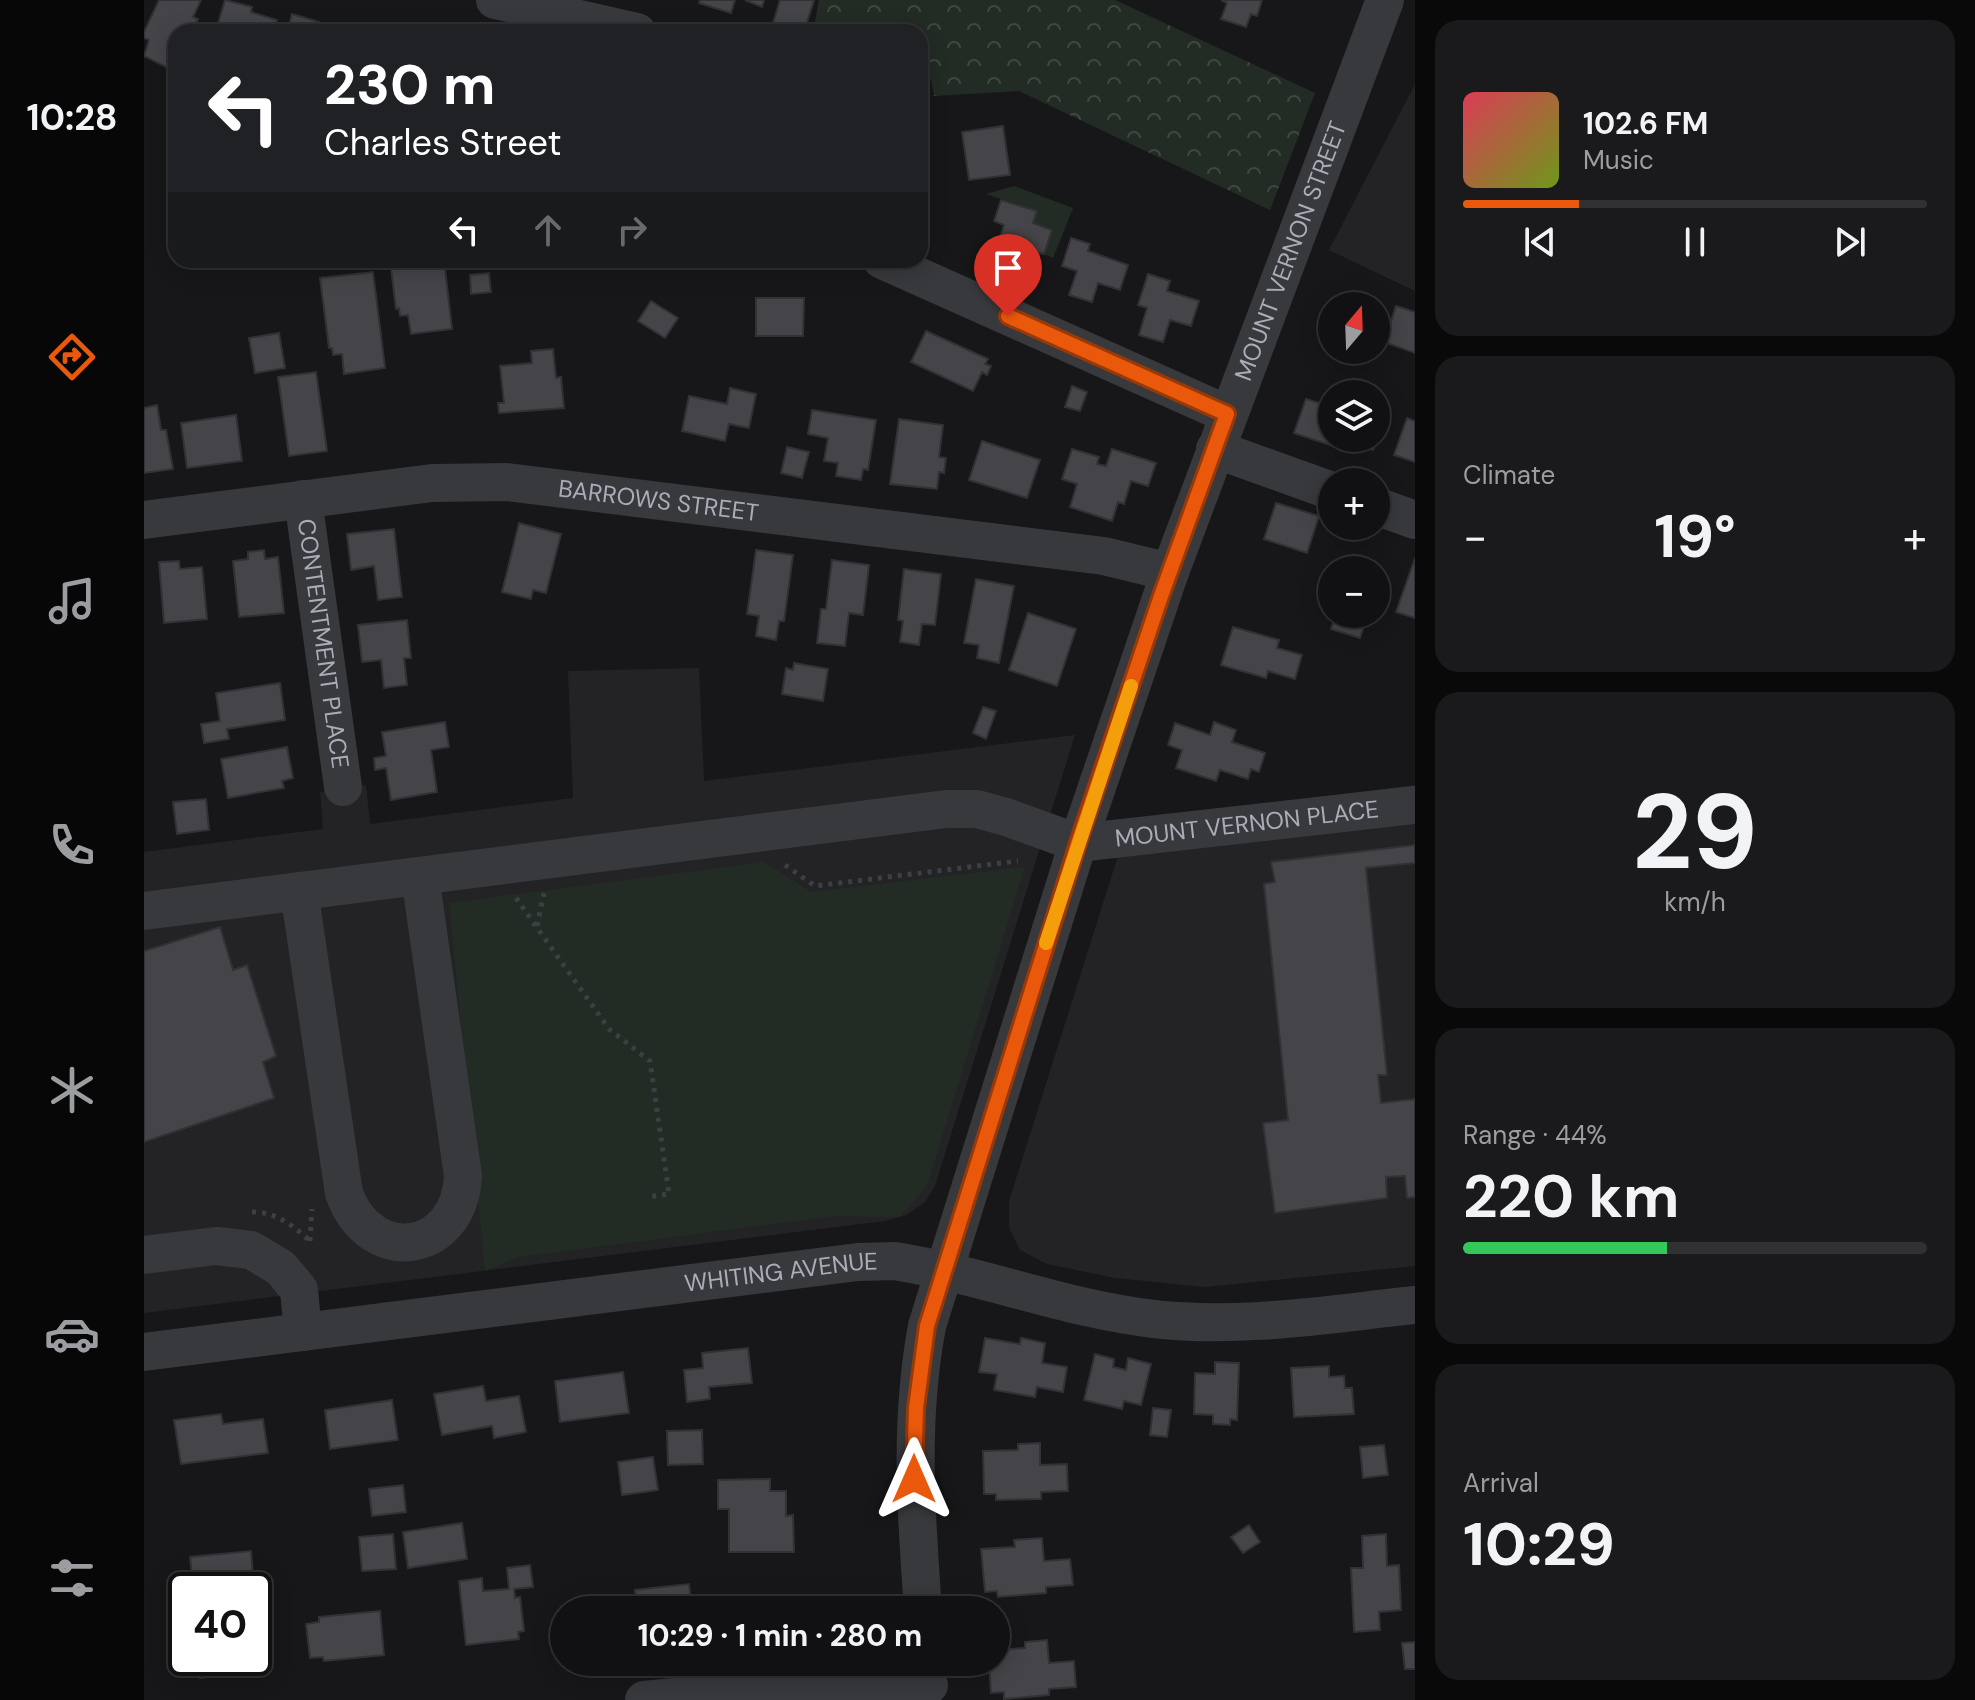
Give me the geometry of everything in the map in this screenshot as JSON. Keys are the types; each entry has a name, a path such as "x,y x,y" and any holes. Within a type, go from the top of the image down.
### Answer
{"street":[{"path":"495,0 602,24"},
{"name":"MOUNT VERNON STREET","path":"922,1596 915,1487 916,1408 927,1326 1078,843 1170,572 1385,0"},
{"path":"920,269 1318,484"},
{"name":"BARROWS STREET","path":"144,520 432,483 507,482 1104,556 1170,572"},
{"name":"CONTENTMENT PLACE","path":"303,499 343,787"},
{"path":"1390,511 1415,520"},
{"name":"MOUNT VERNON PLACE","path":"1078,843 1415,805"},
{"path":"144,911 946,809 977,809 1078,843"},
{"path":"299,891 344,1193 351,1213 364,1228 382,1239 402,1243 422,1240 440,1230 454,1215 462,1197 463,1176 420,876"},
{"path":"144,1255 216,1246 251,1250 281,1268 299,1290 303,1332"},
{"name":"WHITING AVENUE","path":"144,1352 858,1262 895,1261 945,1270 1090,1308 1155,1319 1275,1320 1415,1305"},
{"path":"644,1700 795,1685 929,1682"}],"path":[{"path":"775,858 815,886 1023,860"},
{"path":"537,927 545,883"},
{"path":"509,887 609,1029 650,1061 669,1194 647,1197"},
{"path":"310,1241 312,1203"}],"shaded area":[{"path":"1415,84 1415,291 1329,250"},
{"path":"699,668 704,781 1075,735 935,1186 925,1202 907,1215 885,1221 144,1313 144,852 323,829 320,792 366,785 370,824 573,798 568,671"},
{"path":"1415,785 1415,1266 1205,1287 1115,1278 1047,1264 1020,1250 1009,1228 1009,1201 1129,821"}],"green space":[{"path":"819,0 1115,0 1315,93 1270,210 1019,91 934,96 928,77 928,24 814,24"},
{"path":"1014,186 1073,208 1053,258 1044,254 1052,230 1033,223 1037,211 986,194"},
{"path":"764,862 811,892 1025,867 927,1186 900,1217 836,1216 519,1257 485,1271 449,903"}],"building":[{"path":"159,0 201,0 193,17 198,19 196,24 168,24 168,68 144,56 149,40 144,38"},
{"path":"225,0 252,7 251,12 277,20 276,24 218,24"},
{"path":"700,0 735,0 731,13 699,3"},
{"path":"745,0 764,0 762,7"},
{"path":"780,0 814,0 806,24 773,24"},
{"path":"1221,0 1262,0 1257,16 1251,14 1246,27 1221,19 1227,3"},
{"path":"292,14 319,22 318,24 289,24"},
{"path":"1003,126 1010,175 969,180 962,132"},
{"path":"1001,200 1037,211 1033,223 1052,230 1044,254 1040,253 1035,265 1023,261 1021,267 993,258 1004,225 994,221"},
{"path":"1071,238 1090,244 1088,251 1128,265 1120,290 1098,283 1092,302 1069,295 1077,271 1062,266"},
{"path":"391,268 445,268 452,329 411,334 408,315 400,316 399,308 396,309"},
{"path":"373,272 385,368 344,374 342,354 333,355 332,348 329,348 320,278"},
{"path":"489,273 491,292 471,294 470,275"},
{"path":"1148,274 1170,281 1167,291 1199,301 1191,326 1170,320 1163,342 1139,335 1147,308 1138,305"},
{"path":"756,298 804,298 803,336 756,336"},
{"path":"651,301 678,318 665,338 638,321"},
{"path":"1396,306 1415,312 1415,353 1390,344 1390,324"},
{"path":"926,331 988,359 985,364 991,366 987,375 982,372 973,391 911,362"},
{"path":"279,333 285,368 255,373 249,338"},
{"path":"553,349 556,378 561,377 564,408 499,413 498,403 504,403 500,366 532,363 531,351"},
{"path":"316,372 327,451 289,456 278,377"},
{"path":"1072,386 1087,392 1080,411 1065,407"},
{"path":"730,388 756,394 749,428 729,424 725,441 682,431 689,396 727,404"},
{"path":"1306,399 1318,403 1318,441 1294,433"},
{"path":"157,405 161,430 166,430 173,469 144,473 144,408"},
{"path":"812,410 876,420 868,470 863,469 861,480 836,476 838,463 824,461 828,438 808,434"},
{"path":"236,415 242,461 187,468 181,423"},
{"path":"1407,418 1415,421 1415,462 1394,455"},
{"path":"899,419 943,425 939,457 946,458 944,473 939,472 937,489 890,484"},
{"path":"982,441 1040,460 1027,498 969,480"},
{"path":"787,447 809,452 802,478 781,473"},
{"path":"1072,449 1099,457 1097,464 1106,466 1112,449 1156,463 1148,486 1131,481 1124,504 1118,502 1112,521 1070,507 1077,484 1062,479"},
{"path":"1276,503 1318,516 1307,553 1264,539"},
{"path":"519,523 561,534 546,593 533,590 531,599 502,592"},
{"path":"394,529 402,597 378,600 374,566 351,570 347,534"},
{"path":"264,550 265,559 278,557 284,613 239,617 233,561 248,559 248,552"},
{"path":"756,550 793,555 784,621 779,621 776,640 756,636 759,616 747,614"},
{"path":"1415,558 1415,618 1396,612"},
{"path":"832,560 869,565 863,615 849,613 845,646 817,643 821,609 826,609"},
{"path":"179,561 180,569 202,567 207,619 164,623 159,562"},
{"path":"904,569 941,574 935,625 922,624 919,645 900,642 903,621 898,620"},
{"path":"976,579 1014,586 999,663 977,658 979,645 964,643"},
{"path":"1028,613 1076,629 1057,686 1009,670"},
{"path":"407,620 411,658 404,658 407,685 384,688 381,660 362,662 358,625"},
{"path":"1233,627 1279,640 1277,648 1302,655 1295,679 1268,671 1266,678 1221,665"},
{"path":"1331,628 1364,628 1360,638"},
{"path":"794,663 828,669 823,701 782,694 786,668 793,670"},
{"path":"280,683 285,720 227,729 229,739 204,743 201,724 220,721 216,693"},
{"path":"983,707 996,711 986,739 973,733"},
{"path":"445,722 449,747 431,750 437,792 391,800 386,768 375,770 374,758 386,756 382,732"},
{"path":"1214,722 1236,730 1232,742 1265,753 1259,772 1251,769 1248,779 1220,770 1216,781 1176,768 1182,750 1168,745 1175,723 1210,735"},
{"path":"287,747 293,778 282,781 284,788 228,798 221,759"},
{"path":"206,799 209,830 177,834 173,802"},
{"path":"1415,845 1415,863 1366,868 1387,1075 1378,1075 1381,1103 1415,1099 1415,1197 1407,1198 1405,1176 1386,1177 1387,1198 1275,1213 1263,1123 1288,1120 1264,884 1275,882 1271,862"},
{"path":"220,927 233,970 247,965 276,1056 263,1062 274,1098 144,1142 144,951"},
{"path":"985,1338 1020,1344 1021,1338 1045,1343 1042,1363 1067,1367 1063,1392 1037,1387 1035,1397 994,1390 997,1374 979,1372"},
{"path":"748,1348 752,1383 709,1387 710,1399 687,1402 684,1370 703,1368 702,1353"},
{"path":"1095,1354 1114,1359 1113,1367 1126,1370 1128,1358 1151,1364 1141,1405 1124,1401 1122,1409 1084,1400"},
{"path":"1215,1362 1239,1363 1237,1420 1230,1419 1230,1425 1213,1424 1213,1415 1194,1414 1195,1373 1215,1374"},
{"path":"1329,1366 1329,1377 1344,1376 1345,1388 1352,1388 1354,1414 1294,1417 1291,1368"},
{"path":"623,1372 629,1413 560,1422 555,1381"},
{"path":"483,1386 486,1401 519,1396 526,1432 494,1438 492,1426 442,1435 434,1394"},
{"path":"392,1400 398,1440 330,1449 325,1410"},
{"path":"1153,1408 1171,1410 1167,1437 1150,1435"},
{"path":"221,1414 223,1424 263,1419 268,1453 181,1464 174,1420"},
{"path":"702,1430 703,1464 668,1465 667,1431"},
{"path":"1040,1443 1040,1465 1067,1464 1068,1491 1041,1492 1041,1499 996,1500 996,1494 984,1494 983,1451 1018,1450 1018,1444"},
{"path":"1384,1445 1388,1475 1363,1478 1360,1447"},
{"path":"653,1457 658,1490 622,1495 618,1462"},
{"path":"770,1479 770,1491 786,1491 786,1516 793,1515 794,1552 729,1552 729,1509 718,1509 718,1480"},
{"path":"403,1485 406,1512 372,1516 369,1489"},
{"path":"462,1523 467,1559 408,1568 403,1532"},
{"path":"1249,1525 1260,1542 1243,1553 1231,1537"},
{"path":"393,1534 396,1569 362,1571 359,1537"},
{"path":"1386,1534 1387,1566 1399,1565 1401,1610 1379,1612 1380,1630 1354,1632 1351,1568 1363,1568 1362,1536"},
{"path":"1042,1538 1044,1561 1070,1559 1073,1585 1046,1587 1046,1593 1010,1596 998,1596 997,1591 985,1592 981,1549 1015,1547 1014,1540"},
{"path":"251,1551 253,1572 192,1572 190,1557"},
{"path":"530,1565 533,1587 514,1589 515,1598 520,1597 524,1631 518,1632 519,1639 466,1645 459,1581 482,1578 483,1591 509,1589 507,1568"},
{"path":"689,1584 690,1596 636,1596 635,1590"},
{"path":"380,1611 384,1655 324,1661 323,1657 310,1658 306,1624 319,1622 319,1617"},
{"path":"1047,1640 1049,1663 1074,1661 1076,1687 1049,1689 1049,1695 1004,1699 1004,1692 991,1693 990,1676 1010,1676 1010,1649 1025,1648 1025,1642"},
{"path":"1415,1642 1415,1669 1405,1669 1402,1643"}],"slow traffic":[{"path":"1046,943 1131,686"}],"route":[{"path":"914,1479 919,1369 927,1326 1078,843 1161,596 1227,414 1008,316"}]}
